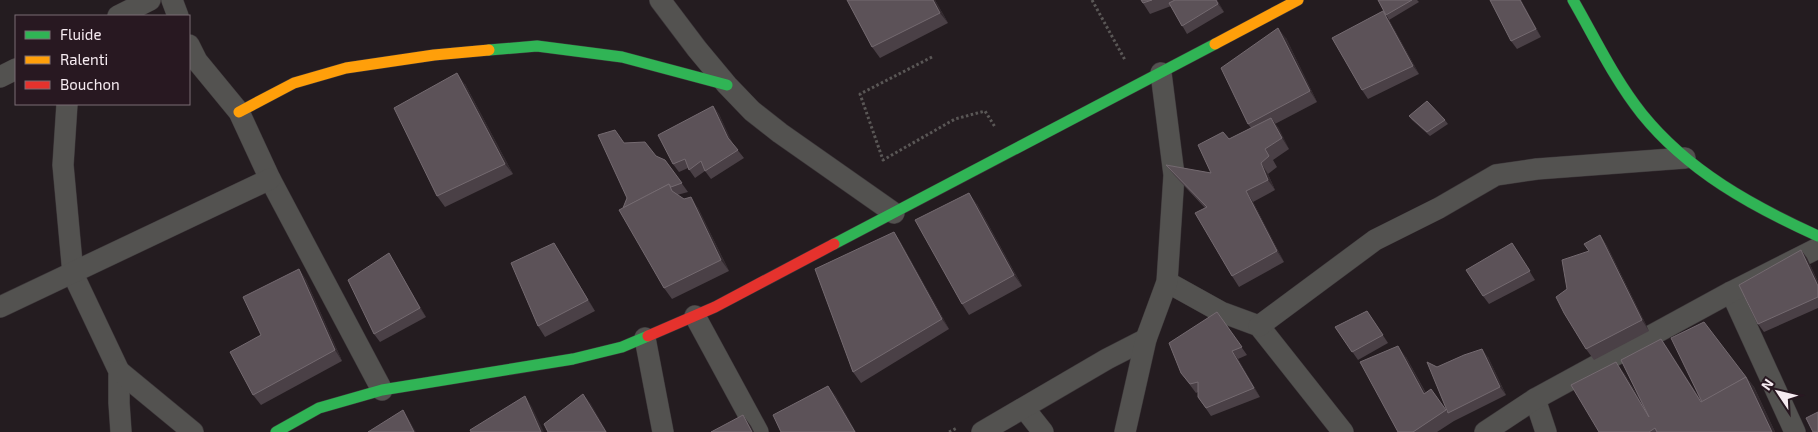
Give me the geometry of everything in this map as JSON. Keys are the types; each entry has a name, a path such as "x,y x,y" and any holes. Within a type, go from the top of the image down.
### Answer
{"street":[{"path":"120,15 150,0"},
{"path":"172,0 178,15"},
{"path":"660,0 697,49 752,110 780,133 894,213"},
{"path":"276,432 319,408 382,390 573,359 622,347 645,338 716,307 1298,0"},
{"path":"1573,0 1624,90 1665,140 1685,158 1721,185 1781,220 1818,236"},
{"path":"240,112 294,83 346,68 434,55 537,46 622,56 728,85"},
{"path":"190,47 197,61 240,112 270,179 382,390"},
{"path":"0,77 15,70"},
{"path":"1126,432 1146,339 1167,282 1174,176 1161,73"},
{"path":"67,105 63,165 73,274 119,371 119,403 122,432"},
{"path":"1259,326 1375,240 1439,208 1496,175 1537,169 1685,158"},
{"path":"0,307 270,179"},
{"path":"1485,432 1535,399 1731,292 1818,248"},
{"path":"1167,282 1221,312 1259,326 1343,432"},
{"path":"1731,292 1795,432"},
{"path":"695,316 758,432"},
{"path":"645,338 663,432"},
{"path":"982,432 1107,359 1146,339"},
{"path":"119,371 194,432"},
{"path":"1535,399 1546,432"},
{"path":"1024,408 1043,432"}],"path":[{"path":"1092,0 1138,84"},
{"path":"932,57 860,94 883,160 955,119 985,111 1011,152"}],"building":[{"path":"847,0 933,0 940,13 872,47"},
{"path":"1141,0 1152,0 1143,3"},
{"path":"1175,0 1216,0 1218,4 1182,26 1169,3"},
{"path":"1378,0 1412,0 1386,15"},
{"path":"1490,0 1520,0 1536,29 1511,41"},
{"path":"1383,11 1413,66 1362,90 1332,38"},
{"path":"1278,28 1310,91 1248,124 1221,68"},
{"path":"457,73 505,164 437,196 394,108"},
{"path":"1427,101 1445,120 1427,132 1409,116"},
{"path":"713,106 728,138 738,150 705,171 701,161 689,170 685,159 673,164 658,135"},
{"path":"1271,118 1282,138 1265,149 1269,156 1261,163 1268,180 1246,191 1277,251 1232,276 1195,213 1207,207 1166,165 1211,173 1198,145 1223,132 1229,139"},
{"path":"615,130 624,143 645,142 656,156 665,160 682,183 671,187 669,184 623,208 627,198 598,135"},
{"path":"669,184 672,191 684,199 691,197 721,260 664,288 619,210"},
{"path":"969,193 1014,275 962,304 915,220"},
{"path":"894,232 942,319 853,372 815,269"},
{"path":"1600,235 1642,320 1586,349 1556,297 1567,289 1562,260 1589,251 1584,244"},
{"path":"554,243 588,300 538,326 511,263"},
{"path":"1512,243 1530,271 1483,296 1466,270"},
{"path":"1801,250 1818,286 1818,297 1758,324 1739,285"},
{"path":"389,253 420,308 374,334 348,280"},
{"path":"299,269 335,350 253,395 230,352 261,335 243,297"},
{"path":"1367,311 1383,335 1352,352 1335,327"},
{"path":"1217,312 1242,347 1232,351 1254,388 1206,408 1198,397 1198,382 1190,384 1181,373 1169,343"},
{"path":"1704,322 1746,377 1702,402 1671,338"},
{"path":"1661,339 1701,402 1746,377 1772,432 1657,432 1655,428 1649,432 1599,432 1571,385 1616,362 1649,417 1621,360"},
{"path":"1398,346 1424,394 1431,389 1446,410 1413,432 1398,432 1360,362"},
{"path":"1482,349 1500,387 1448,413 1427,362 1437,367"},
{"path":"828,386 855,432 781,432 773,415"},
{"path":"583,394 606,432 548,432 544,424"},
{"path":"525,396 541,432 471,432 470,430"},
{"path":"403,410 414,432 368,432"},
{"path":"1818,412 1818,432 1813,432 1806,418"},
{"path":"743,415 752,432 711,432"}],"traffic: fast":[{"path":"1573,0 1622,87 1660,134 1700,170 1722,185 1769,212 1818,236"},
{"path":"834,244 1215,44"},
{"path":"489,50 537,46 622,57 727,85"},
{"path":"276,432 319,408 382,390 573,359 622,347 648,336"}],"traffic: slow":[{"path":"1215,44 1298,0"},
{"path":"239,112 294,83 346,68 434,55 489,50"}],"traffic: jam":[{"path":"648,336 715,307 834,244"}]}
